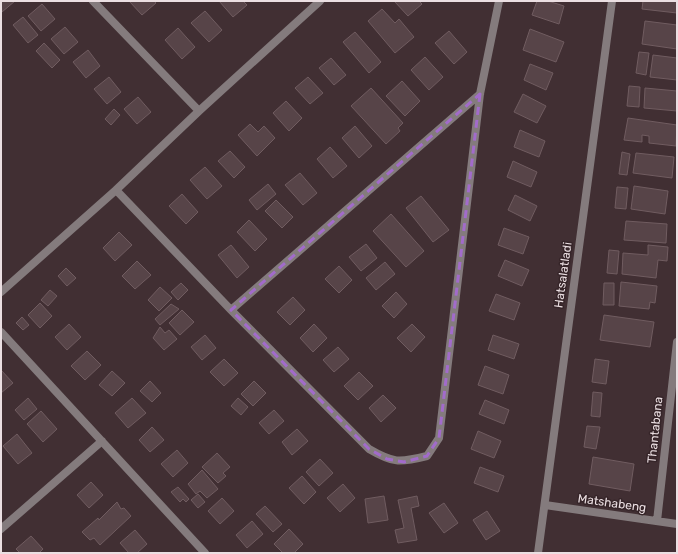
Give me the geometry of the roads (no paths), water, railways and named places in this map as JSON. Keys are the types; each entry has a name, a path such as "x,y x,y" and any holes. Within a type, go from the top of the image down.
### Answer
{"street":[{"path":"93,1 199,111"},
{"path":"1,292 116,190 199,111 320,1"},
{"path":"116,190 231,310 369,449 387,459 404,462 426,456 439,438 480,94 499,1"},
{"name":"Hatsalatladi","path":"538,553 612,1"},
{"path":"231,310 480,94"},
{"path":"1,332 205,553"},
{"name":"Thantabana","path":"657,521 677,342"},
{"path":"1,529 102,441"},
{"name":"Matshabeng","path":"545,505 677,524"}]}
